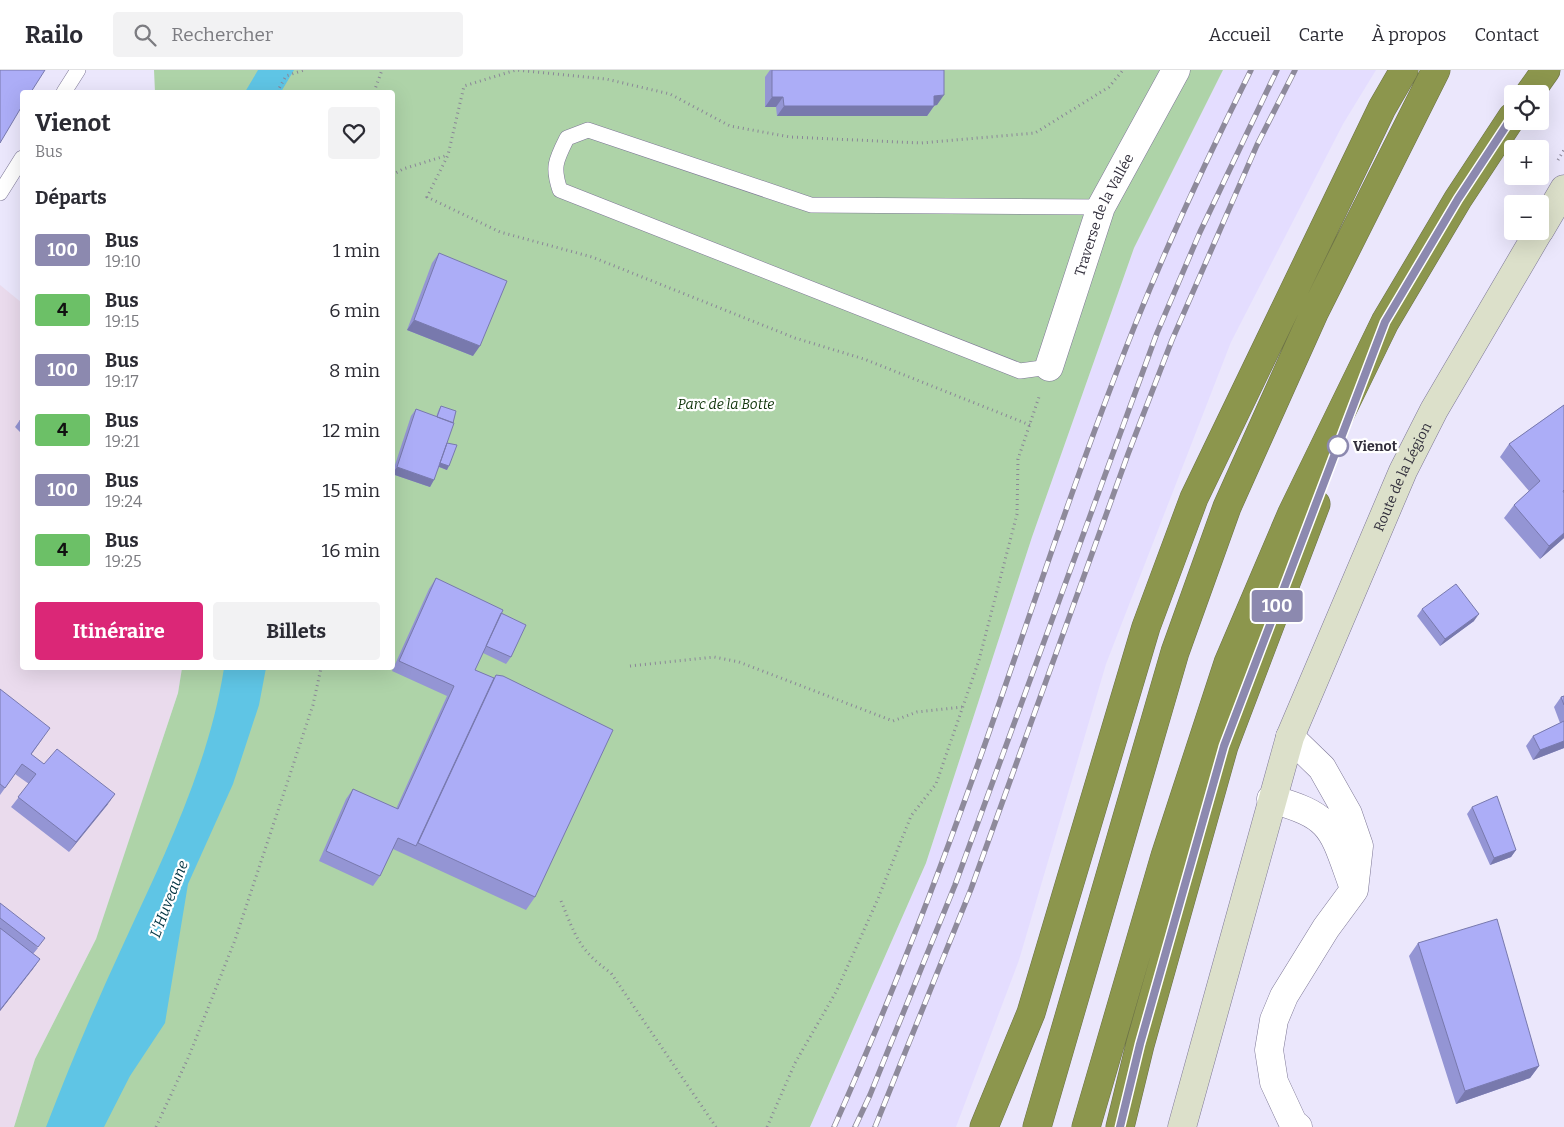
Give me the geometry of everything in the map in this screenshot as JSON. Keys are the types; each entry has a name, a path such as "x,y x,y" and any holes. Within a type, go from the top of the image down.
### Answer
{"highway":[{"path":"984,1127 1031,1013 1146,627 1194,498 1382,108 1404,70"},
{"path":"1038,1127 1175,652 1227,507 1314,313 1436,70"},
{"path":"1535,85 1546,70"},
{"path":"1086,1127 1165,856 1228,663 1292,513 1385,322 1458,199 1504,129"},
{"path":"1120,1127 1140,1044 1224,746 1385,322"}],"main road":[{"name":"Route de la Légion","path":"1549,215 1564,189"},
{"name":"Route de la Légion","path":"1182,1127 1271,799 1290,737 1402,471 1434,410 1535,240"}],"street":[{"name":"Traverse de la Vallée","path":"1049,367 1101,207 1176,70"},
{"path":"1290,737 1322,768 1348,814 1358,846 1354,890 1326,928 1284,996 1274,1020 1269,1050 1274,1082 1293,1123 1298,1127"},
{"path":"1271,799 1303,808 1330,826 1354,890"}],"lane":[{"path":"65,90 78,70"},
{"path":"1049,367 1020,371 560,190 554,172 558,156 567,138 588,130 811,205 1101,207"},
{"path":"0,193 20,161"}],"path":[{"path":"278,90 286,76 304,70"},
{"path":"375,90 382,70"},
{"path":"395,173 403,169 448,155"},
{"path":"768,1127 795,1063 836,992 877,901 911,816 936,784 979,660 1017,514 1018,459 1030,424"},
{"path":"630,666 714,657 739,662 893,721 917,712 962,707"},
{"path":"156,1127 189,1056 235,940 313,705 321,670"},
{"path":"561,901 578,942 591,958 611,973 716,1127"}],"shaded area":[{"path":"1223,70 1376,70 1343,124 1231,342 1106,664 1019,960 956,1127 810,1127 926,863 1032,537 1134,248"},
{"path":"0,285 20,301 20,670 182,670 178,693 96,939 35,1059 14,1127 0,1127"}],"green space":[{"name":"Parc de la Botte","path":"154,70 1223,70 1134,248 1032,537 926,863 810,1127 14,1127 35,1059 96,939 178,693 182,670 395,670 395,90 155,90"}],"water":[{"path":"258,70 294,70 282,90 246,90"},
{"name":"L'Huveaune","path":"224,670 266,670 259,705 233,784 188,884 165,1023 130,1076 104,1127 46,1127 93,1013 169,844 208,740"}],"building":[{"path":"0,70 45,70 32,90 20,90 20,109 0,143"},
{"path":"772,70 944,70 944,95 934,96 934,106 784,106 783,97 772,97"},
{"path":"439,253 507,281 480,346 414,320"},
{"path":"1564,405 1564,533 1549,546 1514,505 1540,481 1509,444"},
{"path":"441,406 456,411 453,423 437,417"},
{"path":"416,409 454,423 434,480 397,467"},
{"path":"447,443 457,445 449,466 440,463"},
{"path":"436,578 503,610 475,670 494,678 416,846 398,838 380,876 326,851 353,789 398,809 454,686 399,661"},
{"path":"1456,584 1479,614 1445,639 1422,609"},
{"path":"501,613 526,625 511,657 486,646"},
{"path":"496,675 503,676 613,730 535,897 418,843"},
{"path":"0,689 50,728 31,754 44,764 57,749 115,794 76,842 18,797 36,774 22,764 5,788 0,784"},
{"path":"1564,721 1564,741 1540,750 1533,736"},
{"path":"1497,796 1516,850 1494,858 1472,807"},
{"path":"0,903 45,938 38,947 0,918"},
{"path":"1497,919 1539,1066 1465,1091 1418,943"},
{"path":"0,928 40,959 0,1010"}],"railway":[{"path":"834,1127 875,1033 932,889 985,744 1076,481 1135,325 1190,196 1251,70"},
{"path":"855,1127 870,1095 955,885 1157,333 1200,232 1277,70"},
{"path":"875,1127 971,889 1128,454 1172,340 1257,145 1295,70"}],"bus line":[{"name":"100","path":"1120,1127 1140,1044 1224,746 1385,322 1458,199 1504,129"}],"place":[{"name":"Vienot","path":"1338,446"}]}
